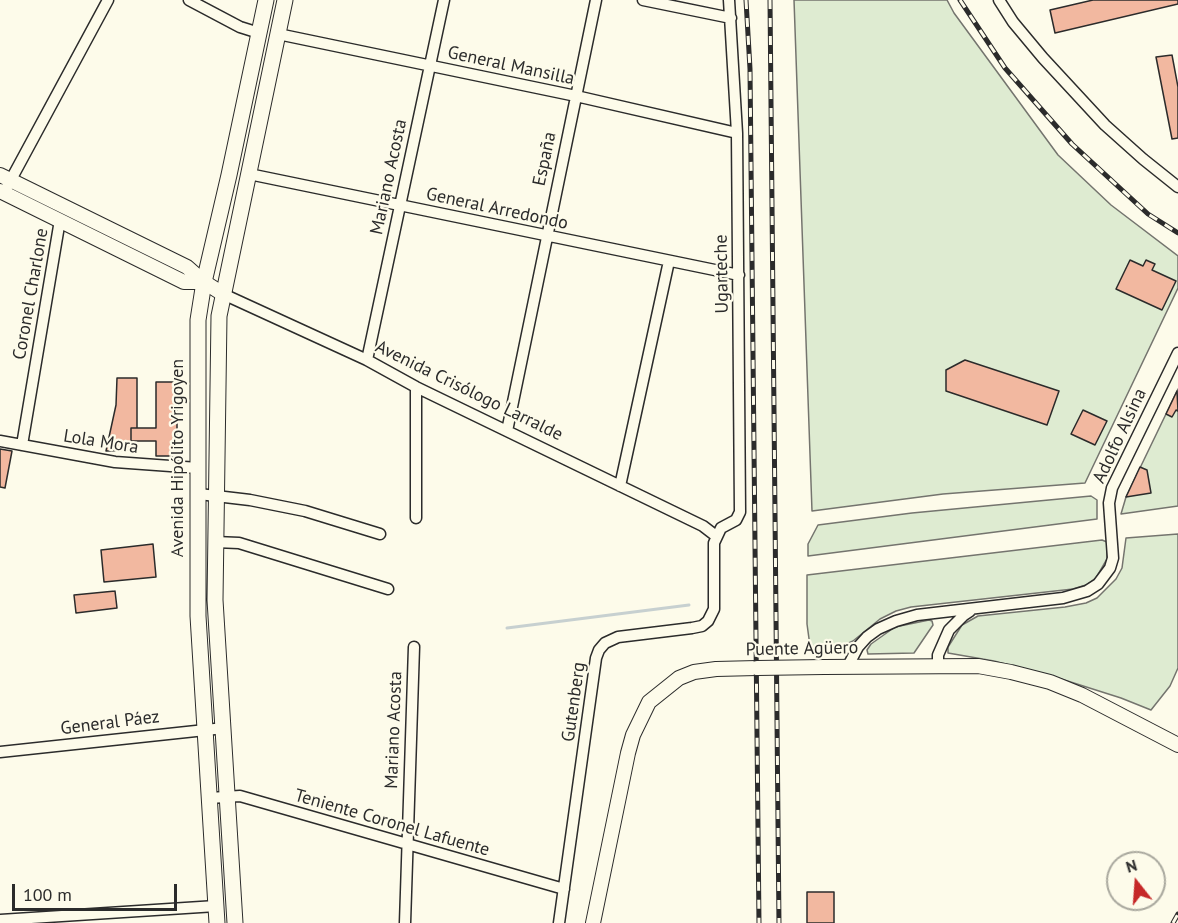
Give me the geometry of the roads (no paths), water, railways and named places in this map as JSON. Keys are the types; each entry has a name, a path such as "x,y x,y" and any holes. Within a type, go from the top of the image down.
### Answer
{"main road":[{"name":"Avenida Hipólito Yrigoyen","path":"217,923 198,608 198,320 204,282 266,0"},
{"name":"Avenida Hipólito Yrigoyen","path":"235,923 215,600 219,322 285,0"}],"street":[{"path":"108,0 5,177 2,192 184,282 204,282"},
{"path":"189,0 240,27 259,33"},
{"name":"Mariano Acosta","path":"367,360 444,0"},
{"name":"España","path":"507,431 596,0"},
{"path":"643,0 731,18"},
{"name":"Ugarteche","path":"716,536 721,528 736,520 740,512 737,133 729,0"},
{"path":"999,0 1013,22 1043,58 1105,125 1178,187"},
{"name":"General Mansilla","path":"278,34 576,96 737,133"},
{"name":"General Arredondo","path":"249,174 739,275"},
{"name":"Avenida Crisólogo Larralde","path":"5,177 187,267 204,282 223,294 367,360 416,387 703,526 716,536"},
{"name":"Coronel Charlone","path":"22,445 60,220"},
{"path":"620,486 669,261"},
{"name":"Adolfo Alsina","path":"848,666 858,647 867,637 896,621 917,615 1069,596 1087,591 1098,584 1106,576 1113,558 1109,503 1112,488 1178,353"},
{"path":"416,387 416,518"},
{"name":"Lola Mora","path":"0,441 115,462 198,468"},
{"path":"198,494 250,500 305,512 380,534"},
{"name":"Gutenberg","path":"559,923 596,658 599,650 605,643 618,637 692,628 702,626 708,621 714,609 714,543 716,536"},
{"path":"215,542 239,543 388,589"},
{"path":"938,665 938,655 950,630 973,609"},
{"name":"Mariano Acosta","path":"405,923 414,647"},
{"name":"Puente Agüero","path":"593,923 628,753 641,715 649,702 679,678 694,672 716,669 848,666 978,666 1050,682 1104,706 1178,745"},
{"name":"General Páez","path":"0,752 224,728"},
{"name":"Teniente Coronel Lafuente","path":"210,798 240,796 564,889"},
{"path":"0,920 216,906"}],"waterway":[{"path":"507,628 689,605"}],"railway":[{"path":"746,0 750,69 759,923"},
{"path":"770,0 779,923"},
{"path":"960,0 1005,68 1072,144 1148,214 1178,233"},
{"path":"1173,923 1178,914"}]}
